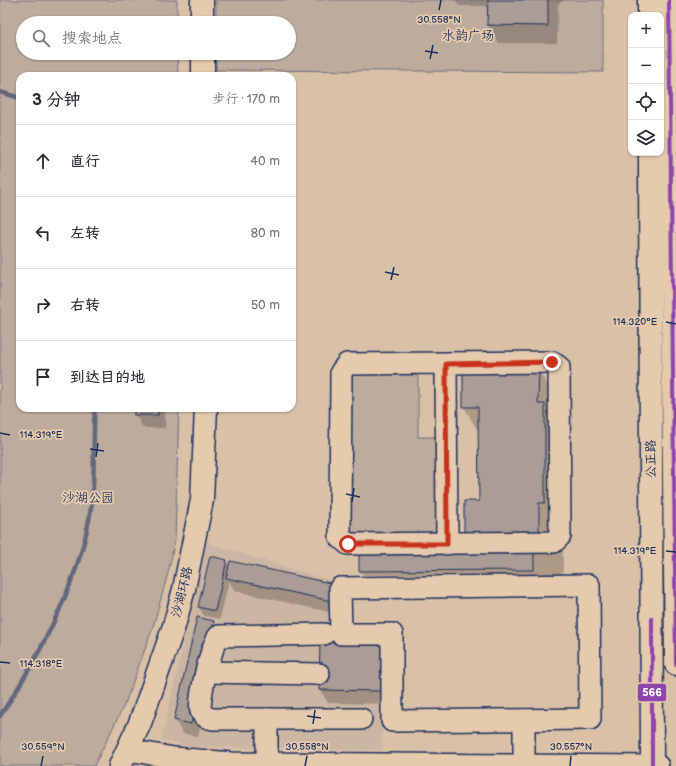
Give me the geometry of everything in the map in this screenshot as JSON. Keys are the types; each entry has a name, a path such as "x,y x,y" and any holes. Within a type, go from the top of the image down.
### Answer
{"main road":[{"path":"202,0 202,16"},
{"path":"649,0 649,12"},
{"name":"公正路","path":"669,0 674,169 676,664"},
{"path":"203,60 204,72"},
{"name":"公正路","path":"650,156 654,766"},
{"name":"沙湖环路","path":"128,761 162,661 184,589 202,500 206,412"}],"street":[{"path":"675,0 676,4"},
{"path":"552,362 560,367 560,536 554,542 348,544 340,537 341,372 347,364 446,364 552,362"},
{"path":"446,364 447,544"},
{"path":"589,585 590,719 524,720 392,721 392,634 341,634 340,588 589,585"},
{"path":"324,634 218,636 212,646 200,702 200,708 203,715 213,719 361,719"},
{"path":"206,672 319,674"},
{"path":"267,719 267,764"},
{"path":"524,720 524,764"},
{"path":"128,761 267,764 524,764 654,766"}],"shaded area":[{"path":"207,543 335,582 335,641 383,642 382,750 192,747 161,740"}],"green space":[{"name":"沙湖公园","path":"0,0 177,0 177,16 16,16 16,60 177,60 178,72 16,72 16,412 179,412 175,540 168,573 153,627 126,701 94,766 0,766"},
{"name":"水韵广场","path":"216,0 603,0 603,72 216,70 216,60 296,60 296,16 216,16"},
{"path":"409,369 418,377 418,437 438,437 438,529 429,535 353,537 346,529 347,376 354,370"}],"building":[{"path":"488,0 548,0 548,26 487,25"},
{"path":"463,368 539,368 538,404 545,404 545,503 539,503 539,538 464,538 464,501 479,501 478,407 463,407"},
{"path":"134,412 158,412 158,415 134,415"},
{"path":"534,552 534,570 359,571 359,553"},
{"path":"210,556 227,560 215,611 198,607"},
{"path":"230,561 334,584 331,601 226,578"},
{"path":"197,617 214,621 191,724 174,720"},
{"path":"320,641 383,642 383,691 319,690"}],"waterway":[{"path":"0,92 16,97"},
{"path":"0,716 15,693 43,643 68,589 78,562 86,535 91,508 94,471 95,412"}],"transit line":[{"name":"566","path":"669,0 676,664"},
{"name":"566","path":"652,619 652,766"}],"route":[{"path":"348,544 447,544 446,364 552,362"}]}
